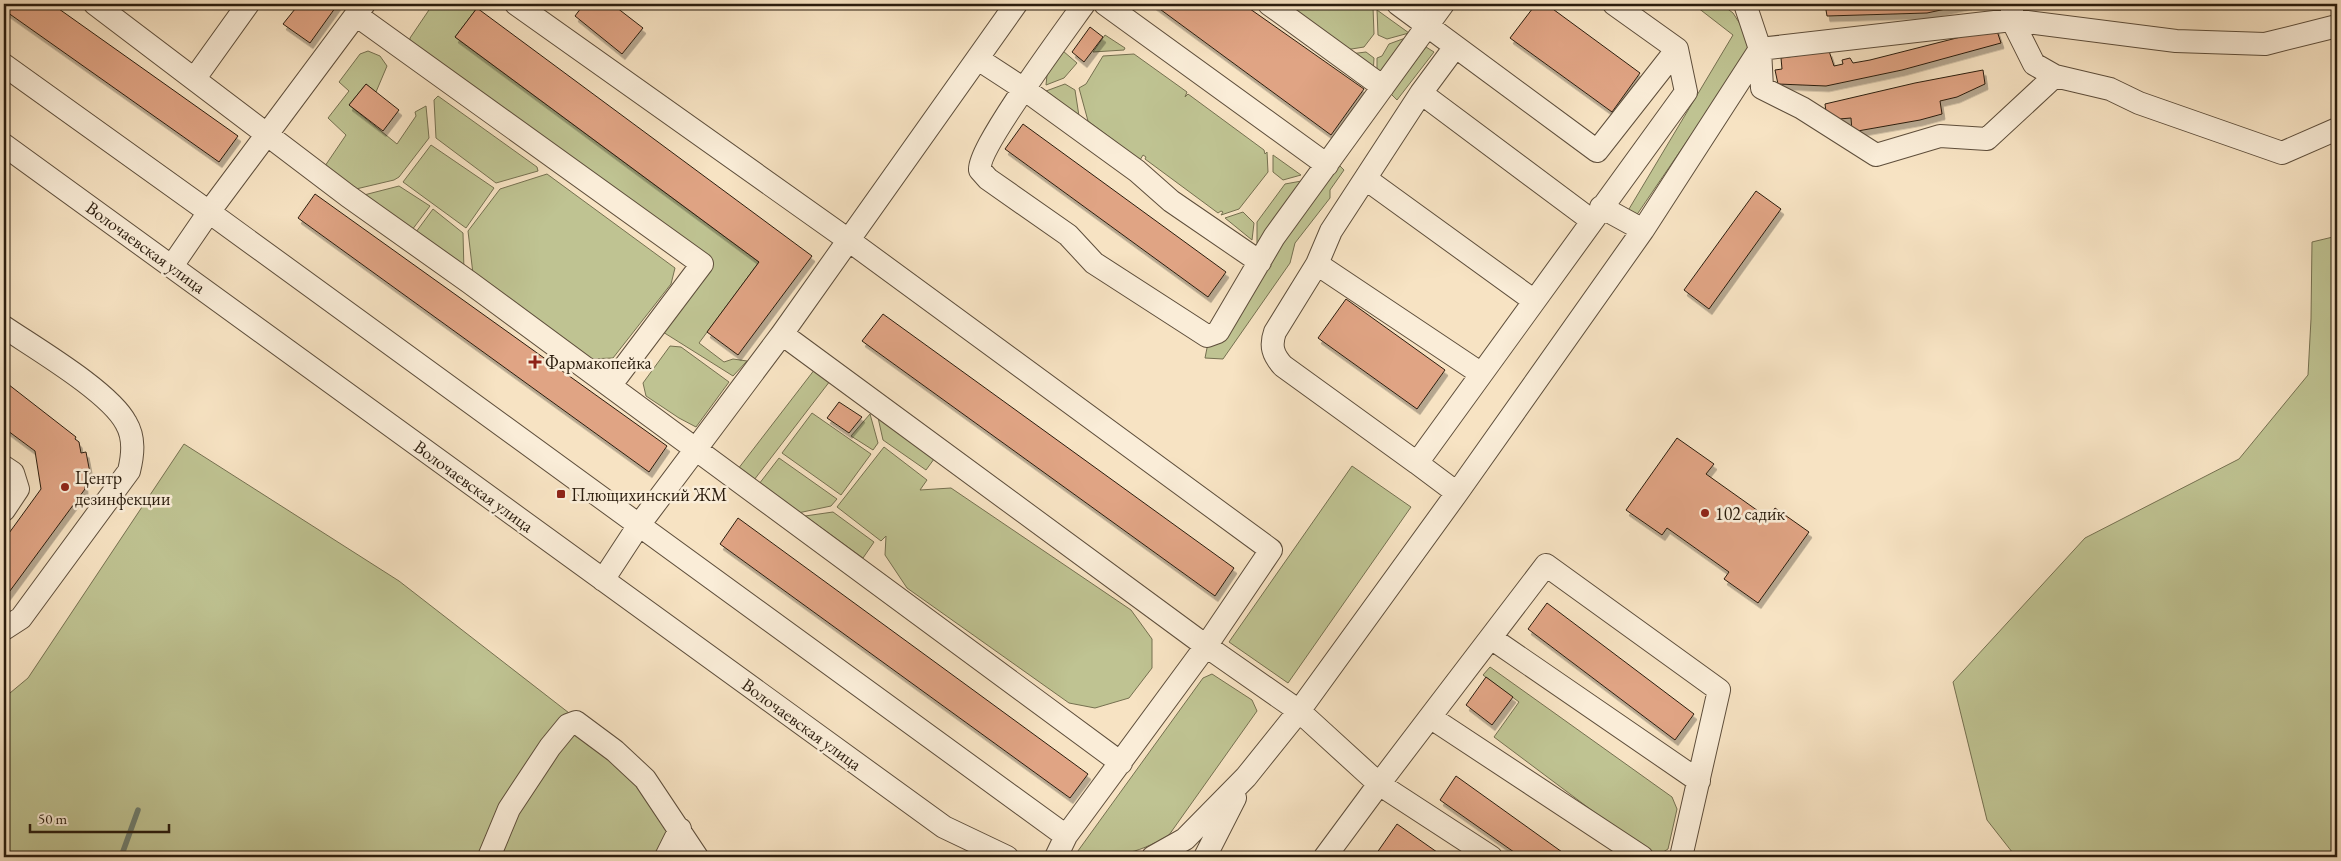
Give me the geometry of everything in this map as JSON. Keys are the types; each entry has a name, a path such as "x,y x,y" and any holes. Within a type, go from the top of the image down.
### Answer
{"street":[{"path":"95,4 195,78 348,196 469,282 1121,763"},
{"path":"195,78 248,4"},
{"path":"516,4 847,239 1271,550 1206,646 1066,836 1056,857"},
{"path":"603,580 639,525 782,334 847,239 1016,4"},
{"path":"1084,4 1024,89 982,157 980,170 988,179 1068,235 1094,263 1207,336 1218,332 1274,237 1443,4"},
{"path":"1105,4 1327,165"},
{"path":"1269,4 1383,87"},
{"path":"1398,4 1597,151 1676,49"},
{"path":"1417,463 1596,213 1686,92 1676,49 1614,4"},
{"path":"1745,4 1760,49 1762,88 1802,108 1876,155 1940,136 1986,139 2055,76"},
{"path":"172,266 209,212 360,9 702,264 610,386"},
{"path":"2012,12 2034,64 2055,76 2110,89 2138,103 2282,153 2337,129"},
{"path":"1153,857 1185,839 1246,777 1299,711 1458,493 1643,230 1760,49 2012,12 2176,41 2265,44 2337,26"},
{"path":"1455,47 1421,93 1331,231 1317,264 1275,332 1271,344 1275,356 1283,366 1458,493"},
{"path":"978,59 1024,89 1136,171 1171,201 1260,262"},
{"path":"4,65 1066,836"},
{"path":"1421,93 1596,213 1643,230"},
{"name":"Волочаевская улица","path":"4,145 944,827 1007,857"},
{"path":"1366,179 1533,300"},
{"path":"1317,264 1480,373"},
{"path":"4,327 94,389 114,406 127,423 132,442 133,456 129,471 21,618 4,629"},
{"path":"782,334 1206,646 1299,711 1378,784 1483,855"},
{"path":"4,467 13,473 18,489 4,510"},
{"path":"1325,857 1378,784 1546,565 1719,690 1681,857"},
{"path":"1491,638 1699,781"},
{"path":"1430,717 1642,857"},
{"path":"489,857 509,808 550,747 568,725 576,722 615,751 645,779 697,857"},
{"path":"1205,857 1246,777"},
{"name":"Волочаевская улица","path":"944,827 972,857"},
{"path":"666,857 680,829"}],"green space":[{"path":"433,4 470,4 477,8 455,37 759,262 699,343 724,362 733,359 747,361 733,376 655,327 702,265 410,49 410,38"},
{"path":"1272,4 1368,4 1373,7 1374,34 1364,47 1339,51"},
{"path":"1693,4 1721,4 1733,13 1753,44 1636,216 1626,214 1733,35"},
{"path":"1377,10 1409,33 1387,39 1378,35"},
{"path":"1105,35 1125,48 1124,50 1093,52"},
{"path":"1408,37 1377,77 1377,58 1382,56 1389,44"},
{"path":"1426,47 1434,52 1397,100 1391,94"},
{"path":"368,51 380,56 387,66 376,92 366,84 349,105 397,144 416,116 415,112 426,106 429,138 399,177 394,180 356,189 325,166 346,135 328,118 349,91 339,82 360,54"},
{"path":"1063,51 1077,63 1064,78 1046,85 1047,75"},
{"path":"1366,52 1374,58 1373,75 1342,55"},
{"path":"1134,54 1187,92 1185,97 1188,94 1264,150 1265,154 1267,152 1268,172 1239,209 1221,215 1223,212 1218,213 1145,159 1146,157 1143,155 1140,160 1088,121 1079,88 1086,84 1103,56"},
{"path":"1065,84 1075,90 1079,116 1046,91"},
{"path":"438,96 537,167 538,171 496,183 436,138 434,100"},
{"path":"431,145 494,188 466,228 403,182"},
{"path":"1273,155 1301,175 1283,180 1273,172"},
{"path":"1337,163 1344,170 1330,190 1330,198 1295,243 1290,263 1223,359 1205,358 1207,348 1216,339"},
{"path":"547,174 675,268 671,284 613,358 588,359 473,274 468,231 500,189"},
{"path":"1307,180 1263,244 1257,243 1257,222 1285,184"},
{"path":"399,186 430,206 412,230 364,195"},
{"path":"433,209 463,233 464,272 416,232"},
{"path":"1243,212 1254,223 1252,240 1225,218"},
{"path":"2337,236 2337,857 2016,857 1987,820 1953,682 2085,538 2239,459 2308,375 2312,242"},
{"path":"670,346 681,347 729,382 696,427 646,396 643,383"},
{"path":"815,369 830,381 754,480 738,469"},
{"path":"812,413 871,454 841,495 782,453"},
{"path":"877,413 937,455 926,470 883,440"},
{"path":"870,414 878,443 873,450 851,436"},
{"path":"184,444 399,581 636,765 708,857 4,857 4,698 28,678"},
{"path":"884,447 927,480 920,490 951,488 1131,610 1152,639 1152,668 1129,698 1095,708 1069,703 907,588 885,555 886,536 881,541 837,507"},
{"path":"779,458 837,499 831,506 798,513 759,484"},
{"path":"1352,466 1411,507 1288,683 1229,642"},
{"path":"833,512 874,542 863,558 805,516"},
{"path":"1490,667 1672,797 1677,809 1668,849 1657,856 1650,854 1494,737 1519,702 1483,675"},
{"path":"1212,674 1252,700 1257,711 1169,835 1157,842 1124,854 1102,856 1075,855 1203,678"}],"building":[{"path":"4,4 52,4 238,136 219,162 4,10"},
{"path":"299,4 338,4 310,43 283,24"},
{"path":"584,4 612,4 643,28 622,54 575,16"},
{"path":"1153,4 1243,4 1364,89 1331,135"},
{"path":"1536,4 1546,4 1640,73 1612,112 1510,38"},
{"path":"1825,4 1969,4 1927,13 1827,16"},
{"path":"477,8 812,256 738,355 707,332 759,262 455,37"},
{"path":"1090,27 1103,37 1084,62 1072,52"},
{"path":"1996,28 2001,43 1902,70 1826,86 1778,84 1775,70 1782,69 1781,58 1829,51 1834,66 1843,64 1842,60 1850,58 1853,63 1870,60"},
{"path":"1983,70 1985,84 1957,97 1940,101 1942,114 1920,120 1852,132 1851,118 1827,120 1825,104 1915,83"},
{"path":"366,84 399,110 383,131 349,105"},
{"path":"1023,124 1226,272 1208,297 1005,149"},
{"path":"1756,191 1781,209 1709,309 1684,290"},
{"path":"315,194 667,446 649,472 298,218"},
{"path":"1346,299 1445,370 1417,409 1318,338"},
{"path":"883,314 1234,568 1215,596 862,341"},
{"path":"4,381 76,437 75,439 79,442 81,453 86,452 90,473 84,474 85,489 4,599 4,540 41,489 35,451 4,428"},
{"path":"839,402 862,417 849,433 827,418"},
{"path":"1677,438 1714,464 1706,474 1768,518 1775,508 1809,532 1758,603 1724,579 1729,572 1667,528 1662,535 1626,510"},
{"path":"738,518 1088,774 1070,798 720,544"},
{"path":"1547,603 1694,714 1675,740 1528,629"},
{"path":"1486,677 1513,697 1492,725 1466,705"},
{"path":"1456,776 1569,857 1521,857 1440,800"},
{"path":"1397,824 1444,857 1374,857"}],"waterway":[{"path":"121,857 138,810"}],"place":[{"name":"Фармакопейка","path":"535,362"},
{"name":"Центр дезинфекции","path":"65,487"},
{"name":"Плющихинский ЖМ","path":"561,494"},
{"name":"102 садик","path":"1705,513"}]}
